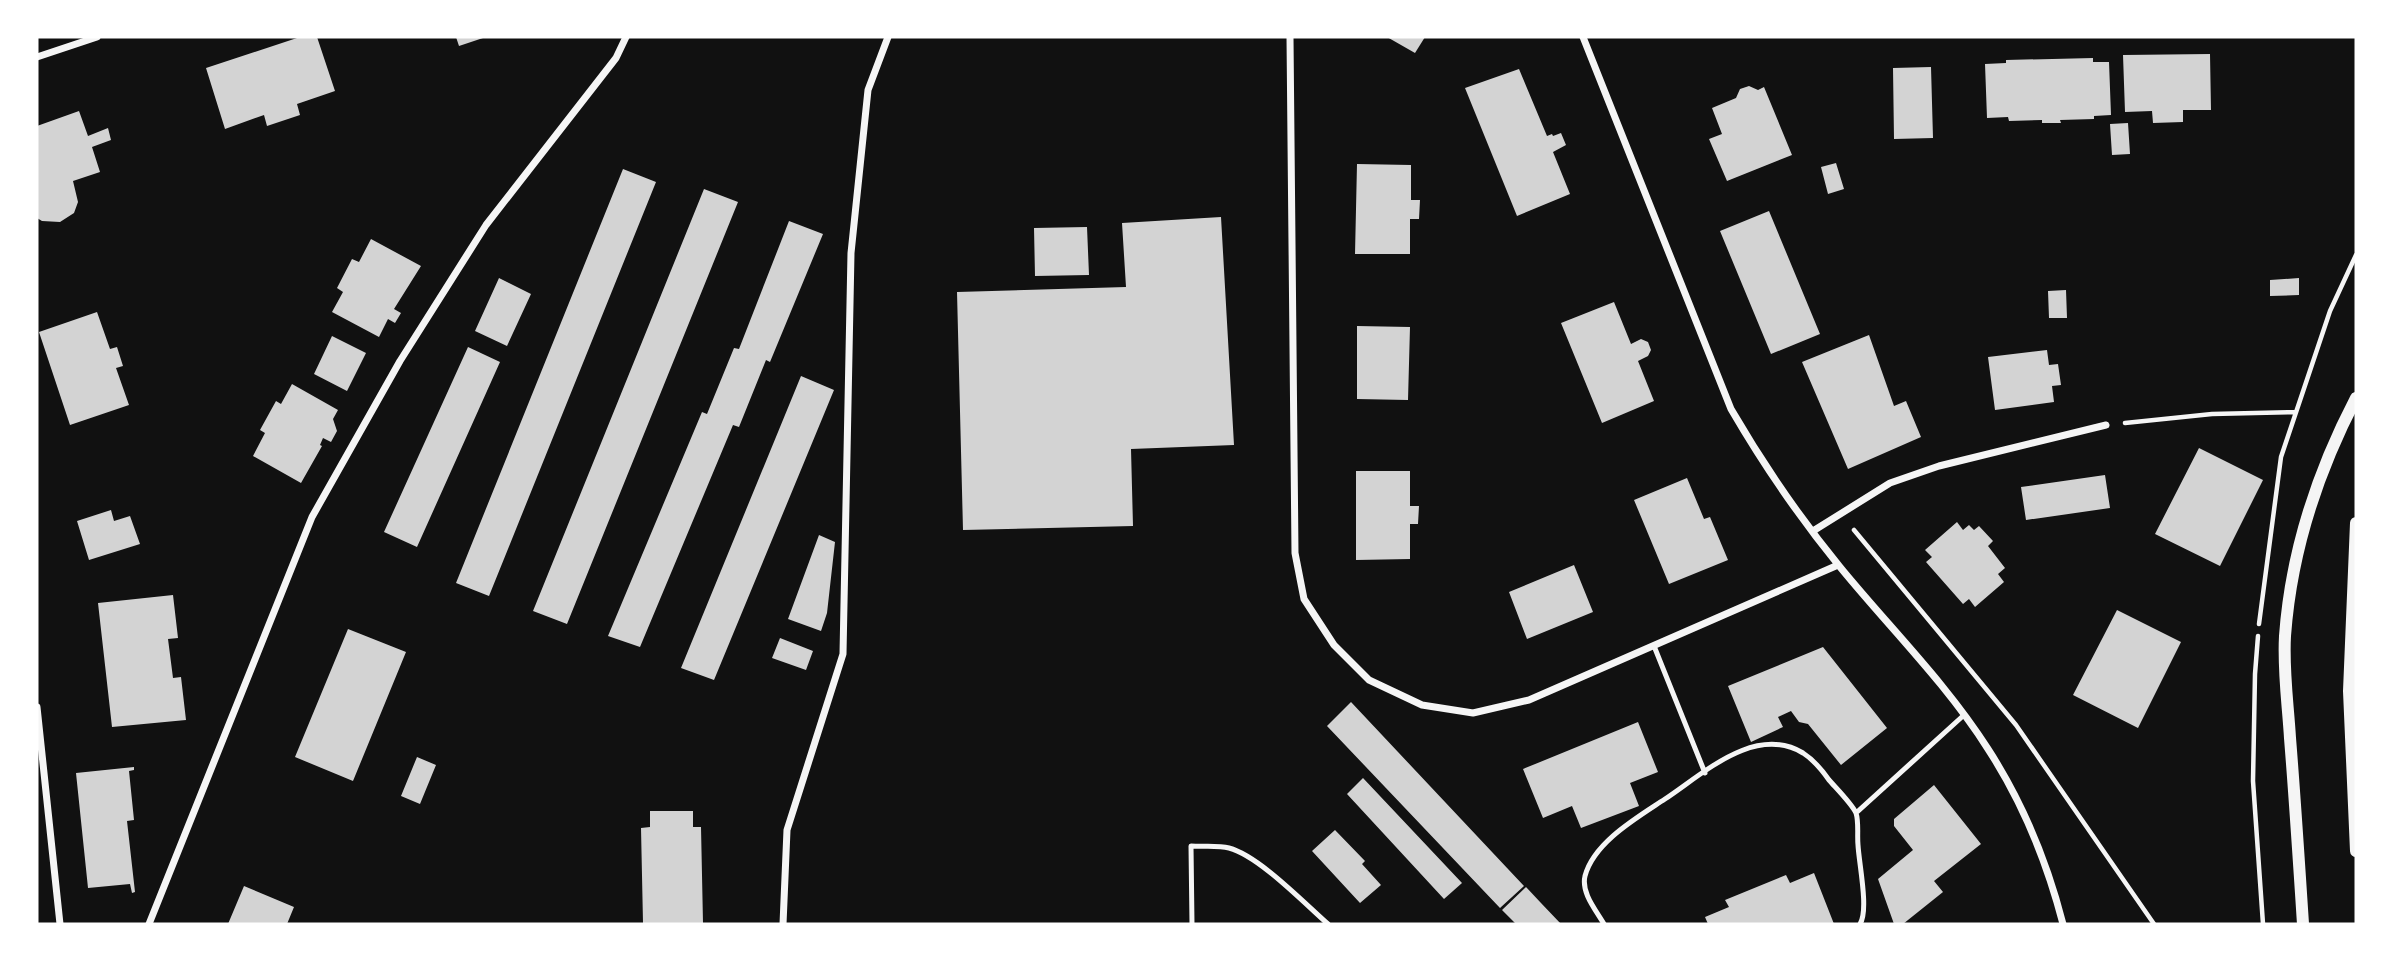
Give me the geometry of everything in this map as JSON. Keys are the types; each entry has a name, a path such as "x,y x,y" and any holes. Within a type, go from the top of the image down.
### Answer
{"street":[{"path":"37,57 97,37"},
{"path":"149,924 312,517 400,361 486,225 616,58 626,37"},
{"path":"783,924 787,831 843,654 851,253 868,90 888,37"},
{"path":"1290,37 1295,553 1304,599 1334,645 1368,680 1422,705 1473,713 1529,701 1838,565"},
{"path":"1583,37 1731,409 1750,441 1838,565 1964,715 1987,748 2022,808 2049,876 2063,924"},
{"path":"2303,924 2286,686 2285,636 2310,508 2337,434 2356,398"},
{"path":"1813,531 1890,483 1940,466 2106,425"},
{"path":"2356,523 2349,691 2356,851"},
{"path":"37,707 60,924"}],"lane":[{"path":"1654,646 1704,773"},
{"path":"1856,813 1964,715"},
{"path":"1604,924 1585,887 1589,866 1599,852 1629,822 1740,750 1769,744 1786,746 1804,753 1856,813 1859,872 1865,907 1860,924"},
{"path":"1192,924 1191,846 1228,848 1244,854 1279,880 1328,924"}],"path":[{"path":"2106,425 2212,414 2296,412"},
{"path":"1840,513 2016,725 2154,924"}],"building":[{"path":"300,37 317,37 335,91 297,104 300,115 267,126 264,115 225,129 206,68"},
{"path":"456,37 486,37 459,46"},
{"path":"1387,37 1425,37 1415,53"},
{"path":"2210,54 2211,110 2183,110 2183,122 2153,123 2152,111 2125,112 2123,55"},
{"path":"2093,58 2093,62 2109,62 2111,115 2094,116 2094,119 2060,120 2061,123 2042,123 2042,120 2009,121 2008,117 1987,118 1985,64 2006,63 2006,60"},
{"path":"1931,67 1933,138 1894,139 1893,68"},
{"path":"1519,69 1547,136 1561,133 1566,145 1553,152 1570,194 1517,216 1465,88"},
{"path":"1749,86 1758,90 1764,87 1792,155 1727,181 1709,139 1722,134 1712,108 1736,98 1740,89"},
{"path":"79,111 88,136 108,128 111,140 92,147 100,172 73,181 78,202 74,213 60,222 42,221 37,218 37,126"},
{"path":"2128,123 2130,154 2112,155 2110,124"},
{"path":"1836,163 1844,189 1828,194 1821,167"},
{"path":"1357,164 1411,165 1411,200 1420,200 1419,219 1410,219 1410,254 1355,254"},
{"path":"623,169 656,182 489,596 456,583"},
{"path":"704,189 738,202 567,624 533,611"},
{"path":"1769,211 1820,334 1771,354 1720,231"},
{"path":"1221,217 1234,445 1131,449 1133,526 963,530 957,292 1126,287 1122,223"},
{"path":"789,221 823,234 770,362 766,360 739,427 733,425 640,647 608,636 702,412 707,414 734,348 739,349"},
{"path":"1087,227 1089,275 1035,276 1034,228"},
{"path":"371,239 421,266 394,309 401,313 395,323 388,319 379,337 332,312 343,292 337,288 352,259 359,262"},
{"path":"499,278 531,294 507,346 475,331"},
{"path":"2299,278 2299,295 2270,296 2270,280"},
{"path":"2066,290 2067,318 2049,318 2048,291"},
{"path":"1614,302 1631,344 1641,339 1648,342 1651,350 1648,356 1638,361 1654,401 1602,423 1561,323"},
{"path":"97,312 110,349 117,347 123,366 116,368 129,405 70,425 39,332"},
{"path":"1357,326 1410,327 1408,400 1357,399"},
{"path":"1869,335 1894,406 1906,401 1921,437 1848,469 1802,362"},
{"path":"332,336 366,353 347,391 314,374"},
{"path":"468,347 500,362 417,547 384,532"},
{"path":"2047,350 2049,365 2058,364 2061,385 2052,386 2054,402 1995,410 1988,357"},
{"path":"801,376 834,390 714,680 681,668"},
{"path":"292,384 338,410 333,419 337,431 331,442 323,438 320,445 322,446 301,483 253,456 265,433 260,430 276,401 281,404"},
{"path":"2199,448 2263,480 2220,566 2155,534"},
{"path":"1356,471 1410,471 1410,506 1419,506 1418,524 1410,524 1410,559 1356,560"},
{"path":"2105,475 2110,508 2026,520 2021,487"},
{"path":"1687,478 1704,519 1710,517 1728,560 1669,584 1634,500"},
{"path":"111,510 114,521 130,516 140,544 89,560 77,521"},
{"path":"1957,522 1963,530 1969,525 1974,530 1979,526 1993,541 1988,546 2005,568 1998,574 2004,582 1975,607 1969,599 1963,604 1926,562 1932,557 1925,550"},
{"path":"819,535 835,542 827,613 821,631 788,619"},
{"path":"1574,565 1593,612 1527,639 1509,592"},
{"path":"173,595 178,638 168,639 173,678 181,677 186,720 112,727 98,603"},
{"path":"2117,610 2181,642 2138,728 2073,695"},
{"path":"348,629 406,652 353,781 295,757"},
{"path":"780,638 813,651 806,670 772,658"},
{"path":"1823,647 1887,728 1841,765 1808,724 1799,722 1791,711 1778,717 1783,727 1751,742 1728,686"},
{"path":"1351,702 1524,886 1500,908 1327,726"},
{"path":"1638,722 1658,772 1630,783 1639,806 1581,828 1572,806 1543,818 1523,769"},
{"path":"417,757 436,765 420,804 401,796"},
{"path":"134,767 134,770 129,771 134,820 127,821 135,892 132,893 130,884 88,888 76,773"},
{"path":"1363,778 1462,883 1444,899 1347,794"},
{"path":"1934,785 1981,844 1934,881 1943,892 1903,924 1894,924 1878,879 1913,850 1894,826 1894,819"},
{"path":"650,811 693,811 693,827 701,827 703,923 643,923 641,828 650,827"},
{"path":"1335,830 1365,861 1362,864 1381,885 1360,903 1312,851"},
{"path":"1814,873 1834,924 1708,924 1705,917 1729,907 1725,900 1786,875 1790,883"},
{"path":"244,886 294,907 287,924 228,924"},
{"path":"1526,887 1561,924 1516,924 1502,910"}]}
